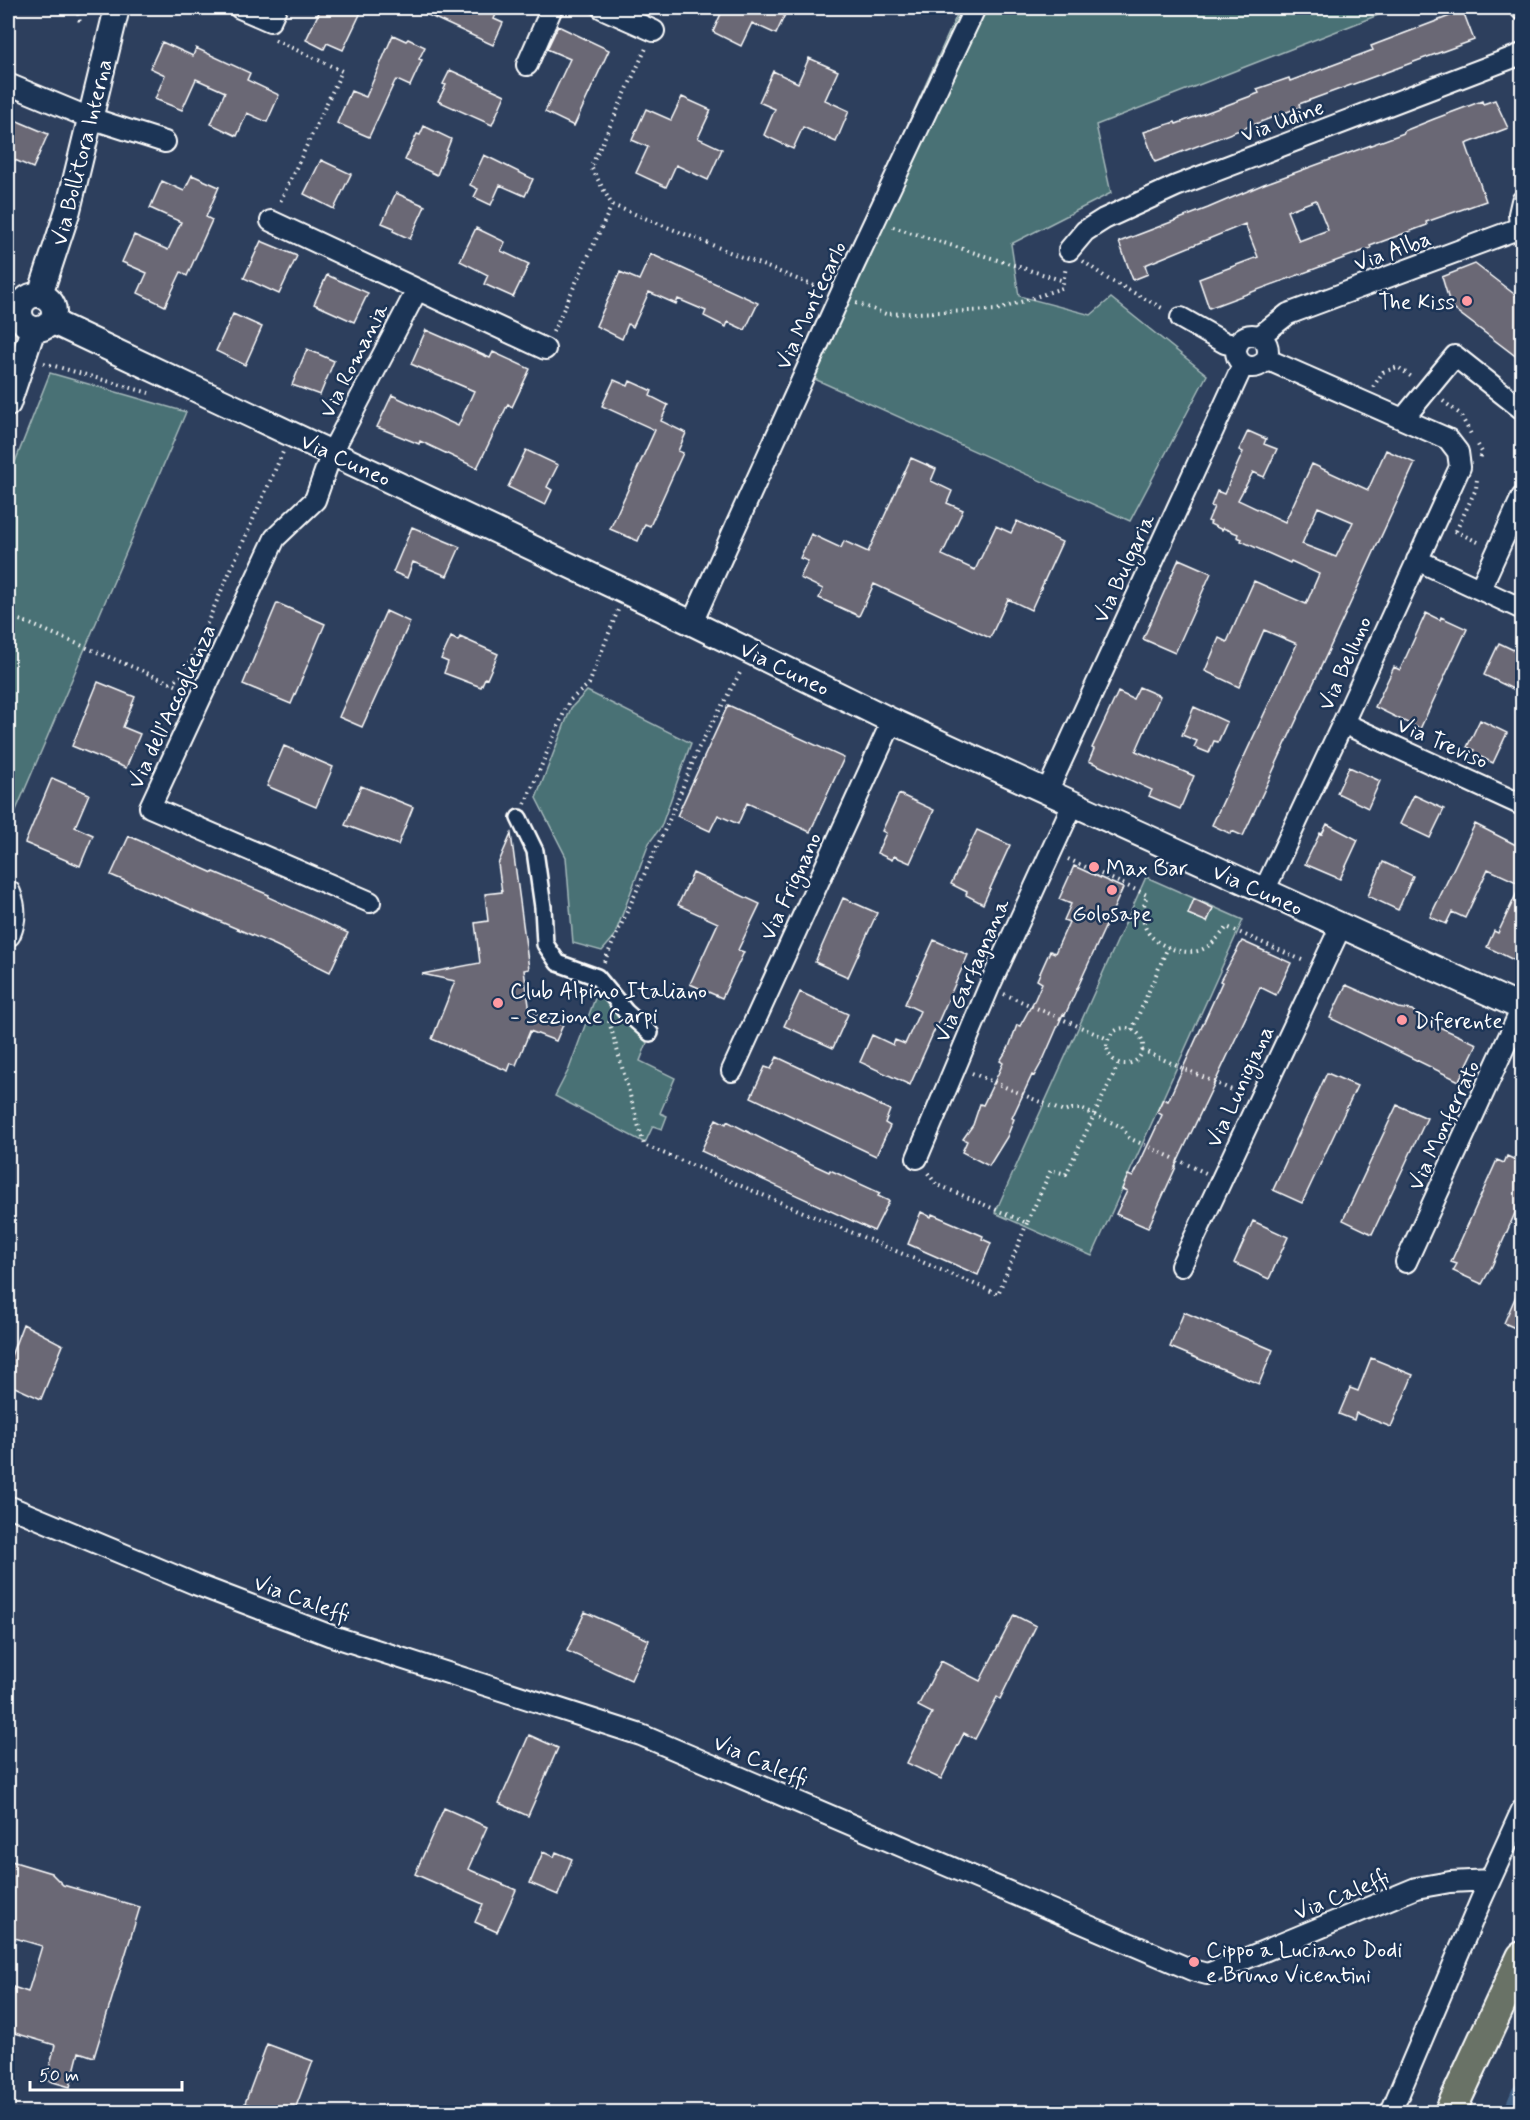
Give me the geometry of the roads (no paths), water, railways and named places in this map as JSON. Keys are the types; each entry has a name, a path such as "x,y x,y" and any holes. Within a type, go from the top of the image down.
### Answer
{"main road":[{"path":"1450,2112 1522,1957"}],"street":[{"name":"Via Bollitora Interna","path":"28,318 54,313 51,304 40,296 68,210 117,8"},
{"path":"240,8 273,14"},
{"path":"527,65 552,8"},
{"path":"602,8 654,31"},
{"name":"Via Montecarlo","path":"692,623 840,297 975,8"},
{"name":"Via Udine","path":"1070,250 1085,231 1104,219 1176,186 1522,54"},
{"path":"8,84 90,118 165,142"},
{"name":"Via Alba","path":"1260,336 1288,314 1521,229 1519,214 1522,201"},
{"name":"Via Romania","path":"271,221 545,349"},
{"name":"Via Romania","path":"332,452 417,290"},
{"path":"8,404 28,318"},
{"name":"Via Cuneo","path":"28,318 332,452 892,721 1522,1008"},
{"path":"1181,318 1226,343 1236,346"},
{"path":"1248,334 1260,336 1267,344 1266,360 1258,366 1248,367 1237,357 1236,346 1248,334"},
{"path":"1266,360 1403,419 1455,356 1522,409"},
{"name":"Via Bulgaria","path":"1047,792 1244,364"},
{"name":"Via Belluno","path":"1264,891 1460,467 1458,452 1448,439 1403,419"},
{"name":"Via dell'Accoglienza","path":"332,452 315,500 275,538 150,807 370,902"},
{"path":"1480,589 1522,497"},
{"path":"1417,560 1522,609"},
{"name":"Via Frignano","path":"732,1071 892,721"},
{"name":"Via Treviso","path":"1343,723 1522,805"},
{"name":"Via Garfagnana","path":"917,1158 989,987 1073,804"},
{"path":"519,818 535,851 543,907 545,944 558,963 597,977 626,1012 650,1033"},
{"path":"8,893 12,910 8,934"},
{"name":"Via Lunigiana","path":"1181,1266 1341,926"},
{"name":"Via Monferrato","path":"1406,1262 1522,1008"},
{"name":"Via Caleffi","path":"8,1506 195,1584 329,1635 641,1735 1206,1974 1416,1888 1450,1882 1490,1880"},
{"path":"1391,2112 1522,1810"}],"waterway":[{"path":"1514,2112 1522,2093"}],"place":[{"name":"The Kiss","path":"1467,301"},
{"name":"Max Bar","path":"1094,867"},
{"name":"Golosape","path":"1112,890"},
{"name":"Club Alpino Italiano - Sezione Carpi","path":"498,1003"},
{"name":"Diferente","path":"1402,1020"},
{"name":"Cippo a Luciano Dodi e Bruno Vicentini","path":"1194,1962"}]}
